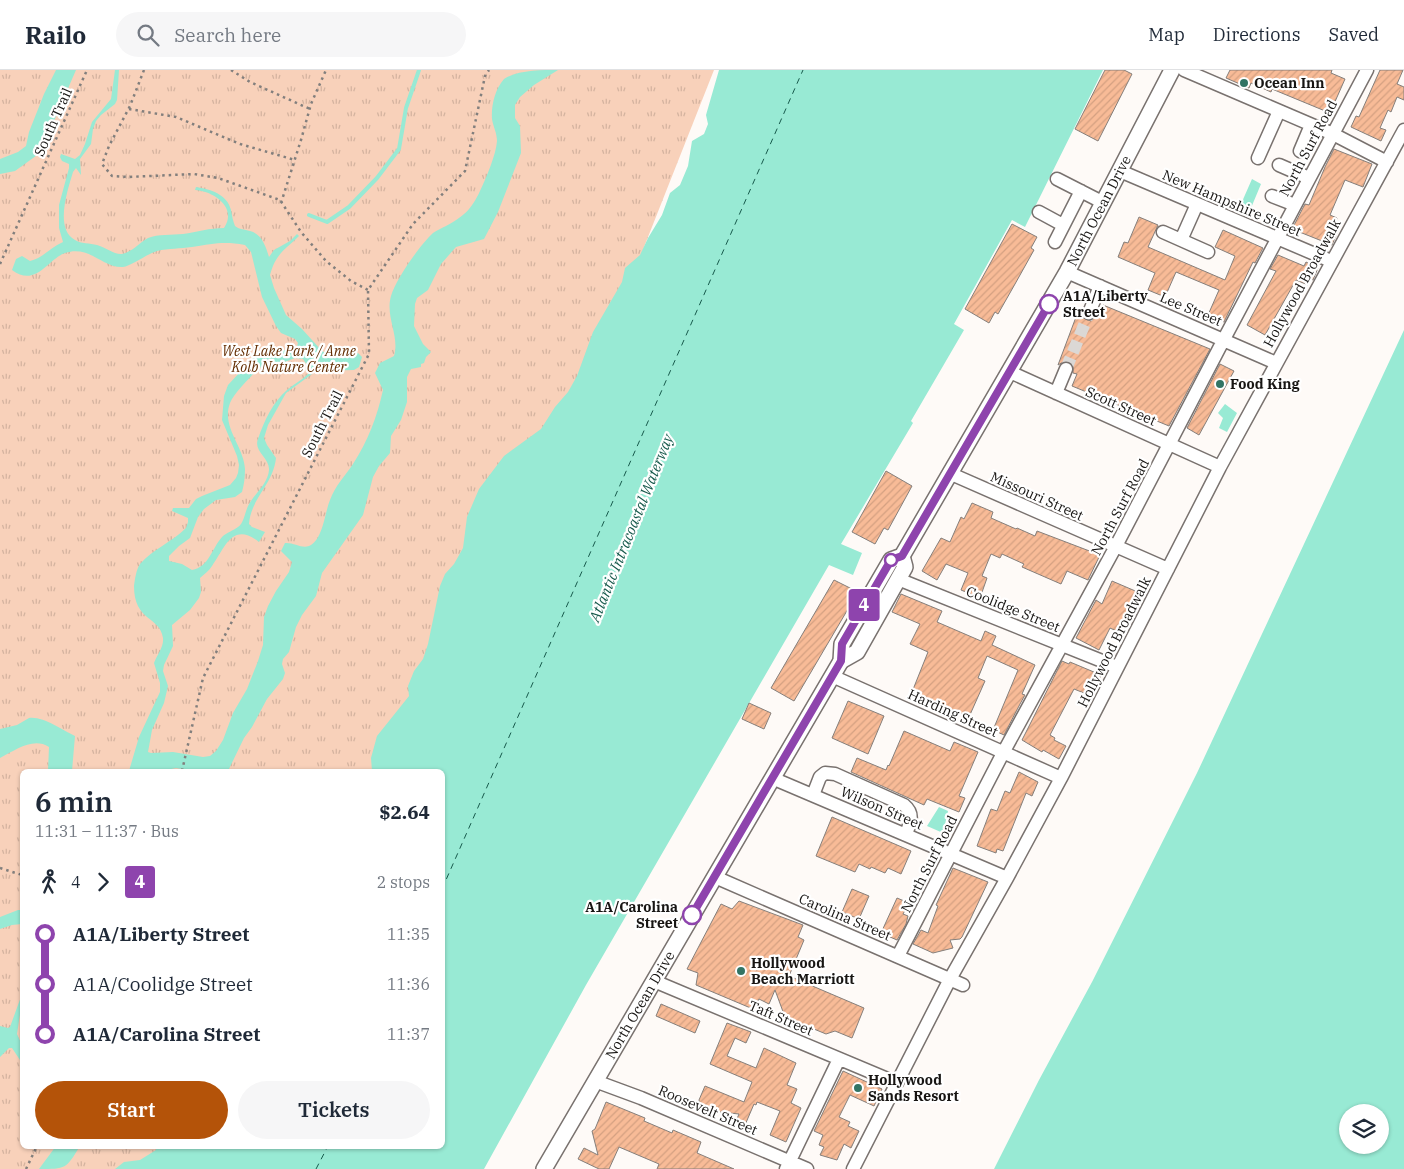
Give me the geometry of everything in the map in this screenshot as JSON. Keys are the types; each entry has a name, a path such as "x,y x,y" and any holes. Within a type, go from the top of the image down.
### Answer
{"main road":[{"name":"North Ocean Drive","path":"544,1169 841,661 842,644 891,560 902,556 1010,372 1067,272 1172,70"},
{"name":"North Ocean Drive","path":"841,661 857,652 905,567 902,556"}],"street":[{"path":"1184,70 1333,134 1387,162"},
{"name":"North Surf Road","path":"898,956 1003,752 1116,546 1367,70"},
{"path":"1258,158 1278,111"},
{"path":"1300,151 1311,125"},
{"name":"Hollywood Broadwalk","path":"853,1169 950,979 1061,778 1220,467 1404,130"},
{"path":"1279,165 1309,178"},
{"name":"New Hampshire Street","path":"1120,171 1331,261"},
{"path":"1056,178 1104,203"},
{"path":"1055,242 1081,191"},
{"path":"1272,196 1295,205"},
{"path":"1181,240 1196,204"},
{"path":"1039,212 1064,225"},
{"path":"1163,232 1208,252"},
{"name":"Lee Street","path":"1067,272 1276,363"},
{"path":"1089,313 1100,286"},
{"path":"1056,393 1066,369"},
{"name":"Scott Street","path":"1010,372 1220,467"},
{"name":"Missouri Street","path":"949,473 1168,569"},
{"name":"Coolidge Street","path":"898,579 1117,667"},
{"name":"Harding Street","path":"832,676 1061,778"},
{"path":"813,796 820,777 824,773 835,774 910,809 912,820 906,834"},
{"name":"Wilson Street","path":"772,778 1007,878"},
{"name":"Carolina Street","path":"714,877 963,985"},
{"name":"Taft Street","path":"654,981 897,1083"},
{"path":"787,1165 839,1059"},
{"name":"Roosevelt Street","path":"596,1081 641,1098 787,1165 807,1169"}],"path":[{"name":"South Trail","path":"0,264 87,70"},
{"path":"144,70 129,109 109,146 102,164 112,176 194,174 218,178 280,200 301,232 326,261 350,282 368,290 413,224 465,171 485,76 489,70"},
{"path":"231,70 250,82 310,109"},
{"path":"281,203 310,109 326,70"},
{"path":"129,109 176,117 240,144 295,160"},
{"name":"South Trail","path":"182,769 203,678 369,354 368,290"},
{"path":"0,868 20,874"},
{"path":"26,1169 36,1149"}],"green space":[{"name":"West Lake Park / Anne Kolb Nature Center","path":"0,70 714,70 438,769 20,769 20,1149 243,1149 233,1169 0,1169"}],"water":[{"path":"56,70 76,70 40,153 15,171 0,174 0,159 18,152 26,146 29,132 44,94"},
{"path":"115,70 119,70 117,100 96,121 91,144 80,159 81,175 76,168 68,188 64,218 65,227 69,235 77,241 97,245 122,254 148,238 224,228 228,220 226,207 209,193 195,190 196,187 217,193 229,204 235,226 258,235 265,245 269,257 274,250 290,241 297,234 299,236 278,257 270,275 286,315 322,351 332,356 358,353 362,357 359,367 354,370 316,371 286,393 268,425 264,438 276,458 271,476 254,507 249,524 265,532 259,542 250,536 242,534 230,539 211,568 200,578 201,592 199,598 190,610 172,625 173,646 163,671 168,686 164,703 152,730 148,752 173,752 203,757 210,756 216,751 223,740 233,713 247,689 258,661 263,645 264,617 276,591 289,572 292,562 281,551 285,543 305,547 315,542 321,531 332,495 363,447 371,428 383,390 375,373 380,363 394,356 395,341 390,304 391,296 398,281 428,238 462,216 477,198 495,153 497,138 492,119 492,109 496,93 504,79 522,72 558,70 534,85 520,97 515,105 515,118 520,126 521,153 498,212 484,239 456,247 441,264 428,290 417,298 414,326 423,344 431,352 426,357 424,363 421,364 421,367 411,369 407,377 407,402 401,420 391,436 390,453 373,477 363,515 322,573 316,596 302,615 296,627 289,652 283,659 282,664 285,673 283,679 267,699 244,738 229,769 130,769 139,737 160,692 160,683 154,663 163,641 161,631 138,606 134,586 140,564 186,528 188,518 172,511 173,508 189,508 196,499 230,485 236,478 239,465 237,456 222,420 224,396 228,385 254,357 272,354 297,346 298,343 295,339 281,333 276,326 262,297 251,252 245,245 218,243 161,250 123,267 109,264 89,254 74,251 59,256 35,274 28,276 20,275 12,270 16,259 22,256 30,261 35,260 63,242 59,228 59,205 69,164 62,161 60,157 61,154 75,159 80,155 92,122 111,99","holes":["295,358 303,359 309,368 308,374 277,400 260,432 257,443 269,466 269,470 266,480 248,506 242,523 222,537 206,561 198,568 192,570 182,564 169,561 169,556 190,538 198,517 204,509 216,500 235,497 242,492 245,475 244,461 228,420 232,399 261,367 275,366"]},
{"name":"Atlantic Intracoastal Waterway","path":"719,70 1103,70 1025,227 1012,220 954,324 964,330 911,421 913,423 841,544 862,553 853,575 829,565 586,985 484,1169 115,1169 124,1162 140,1160 156,1149 445,1149 445,769 372,769 371,758 377,736 409,696 408,686 414,671 423,659 428,644 440,586 445,574 454,564 463,548 467,517 479,489 504,456 541,429 555,407 568,392 577,376 593,332 622,282 625,268 640,255 662,215 670,193 680,185 688,166 692,141 704,134 708,124 706,115"},
{"path":"1252,179 1261,184 1251,208 1241,204"},
{"path":"1404,330 1404,1169 994,1169 1092,982 1197,773"},
{"path":"1225,404 1237,413 1227,432 1219,428 1223,418 1218,413"},
{"path":"29,718 40,719 75,736 72,769 48,769 49,747 37,743 18,748 0,758 0,729 17,725"},
{"path":"939,807 948,811 943,833 927,826"},
{"path":"20,910 20,924 0,929 0,917"},
{"path":"20,1000 17,1034 20,1041 20,1060 12,1048 9,1048 0,1057 0,1026 10,1027"},
{"path":"54,1149 78,1149 64,1166 55,1169 39,1169"}],"building":[{"path":"1105,70 1124,70 1132,74 1098,141 1075,129"},
{"path":"1230,70 1332,70 1331,73 1345,79 1330,113 1272,89 1271,92 1251,83 1249,88 1226,78"},
{"path":"1380,70 1403,70 1397,84 1404,87 1404,100 1397,97 1391,112 1388,110 1380,128 1386,130 1381,141 1351,127 1356,116 1359,117"},
{"path":"1334,149 1372,164 1363,187 1345,180 1330,215 1337,218 1336,222 1341,224 1332,245 1292,229 1305,204 1309,205"},
{"path":"1139,217 1158,225 1148,247 1225,280 1235,256 1215,247 1223,230 1263,248 1255,263 1253,262 1224,322 1208,315 1219,290 1176,272 1165,297 1148,290 1155,273 1118,257 1124,242 1128,243"},
{"path":"1012,224 1037,237 1031,248 1034,250 998,314 995,312 989,323 965,309"},
{"path":"1278,255 1304,266 1306,262 1318,268 1313,280 1311,279 1308,285 1296,280 1265,335 1247,325 1276,271 1270,269"},
{"path":"1103,305 1210,349 1169,426 1072,386 1077,374 1073,373 1073,364 1065,361 1058,365 1079,309 1083,318 1091,321 1096,316 1098,317"},
{"path":"1220,364 1234,371 1199,435 1187,428"},
{"path":"886,471 912,486 888,530 884,528 875,544 852,532"},
{"path":"972,503 993,512 991,518 1016,529 1035,536 1037,531 1100,555 1088,580 1067,571 1061,584 1022,567 1024,564 1002,554 1000,558 991,554 982,576 987,578 980,598 961,590 968,573 946,564 937,580 922,571 941,538 950,542 961,517 964,519"},
{"path":"834,580 858,592 794,701 771,688"},
{"path":"1112,581 1140,593 1123,634 1110,628 1099,650 1076,638 1096,600 1102,604"},
{"path":"901,594 942,611 937,622 981,641 985,631 996,636 992,645 1035,665 1022,694 1025,695 1004,735 993,730 1018,670 987,656 978,678 985,681 969,717 912,692 928,652 910,644 920,624 892,612"},
{"path":"1062,661 1069,664 1070,662 1101,675 1093,694 1085,690 1084,693 1074,689 1050,735 1055,738 1054,740 1066,746 1059,759 1043,750 1042,752 1022,740"},
{"path":"848,701 884,716 868,754 832,738"},
{"path":"749,703 771,713 764,729 742,719"},
{"path":"904,731 950,751 954,742 978,752 959,796 965,798 959,812 927,799 924,805 851,772 857,758 886,770"},
{"path":"1019,772 1038,782 1032,796 1026,793 1003,851 997,849 996,853 977,846 991,809 997,811 1005,791 1010,793"},
{"path":"832,817 911,851 901,874 888,868 885,873 859,864 855,872 816,856"},
{"path":"953,868 988,882 962,937 950,940 953,948 933,953 913,944 921,930 928,933 938,906 936,905"},
{"path":"852,889 869,896 859,919 842,912"},
{"path":"897,898 909,903 903,914 908,916 906,924 897,940 881,933"},
{"name":"Hollywood Beach Marriott","path":"739,901 803,925 798,937 804,940 789,976 864,1008 852,1038 835,1031 826,1034 785,1017 775,990 769,1004 759,999 753,1009 696,985 698,973 687,969 721,904 732,909"},
{"path":"661,1004 700,1021 695,1033 656,1016"},
{"path":"727,1023 751,1032 746,1043 735,1038 727,1056 756,1068 764,1048 796,1063 787,1085 797,1089 791,1103 801,1108 786,1142 770,1135 780,1111 757,1102 756,1105 754,1104 745,1125 736,1121 739,1114 720,1112 700,1104 699,1100 705,1086 744,1102 752,1082 710,1064"},
{"path":"843,1071 882,1089 874,1106 850,1095 839,1117 850,1122 848,1126 859,1131 851,1148 844,1144 837,1160 820,1155 824,1147 819,1145 823,1135 814,1131"},
{"path":"606,1102 645,1118 644,1121 672,1133 673,1130 701,1142 697,1153 734,1169 657,1169 659,1164 619,1147 609,1169 599,1169 578,1159 584,1148 598,1155 592,1131 595,1129"}],"waterway":[{"path":"309,215 327,222 349,207 377,178 399,149 406,108 419,70"}],"ferry route":[{"path":"445,882 803,70"},
{"path":"316,1169 326,1149"}],"tunnel":[{"path":"1066,369 1089,313"}],"bus line":[{"name":"4","path":"692,915 841,661 842,644 891,560 902,556 1049,304"}],"place":[{"name":"Ocean Inn","path":"1244,83"},
{"name":"A1A/Liberty Street","path":"1049,304"},
{"name":"Food King","path":"1220,384"},
{"name":"A1A/Carolina Street","path":"692,915"},
{"name":"Hollywood Beach Marriott","path":"741,971"},
{"name":"Hollywood Sands Resort","path":"858,1088"}]}
